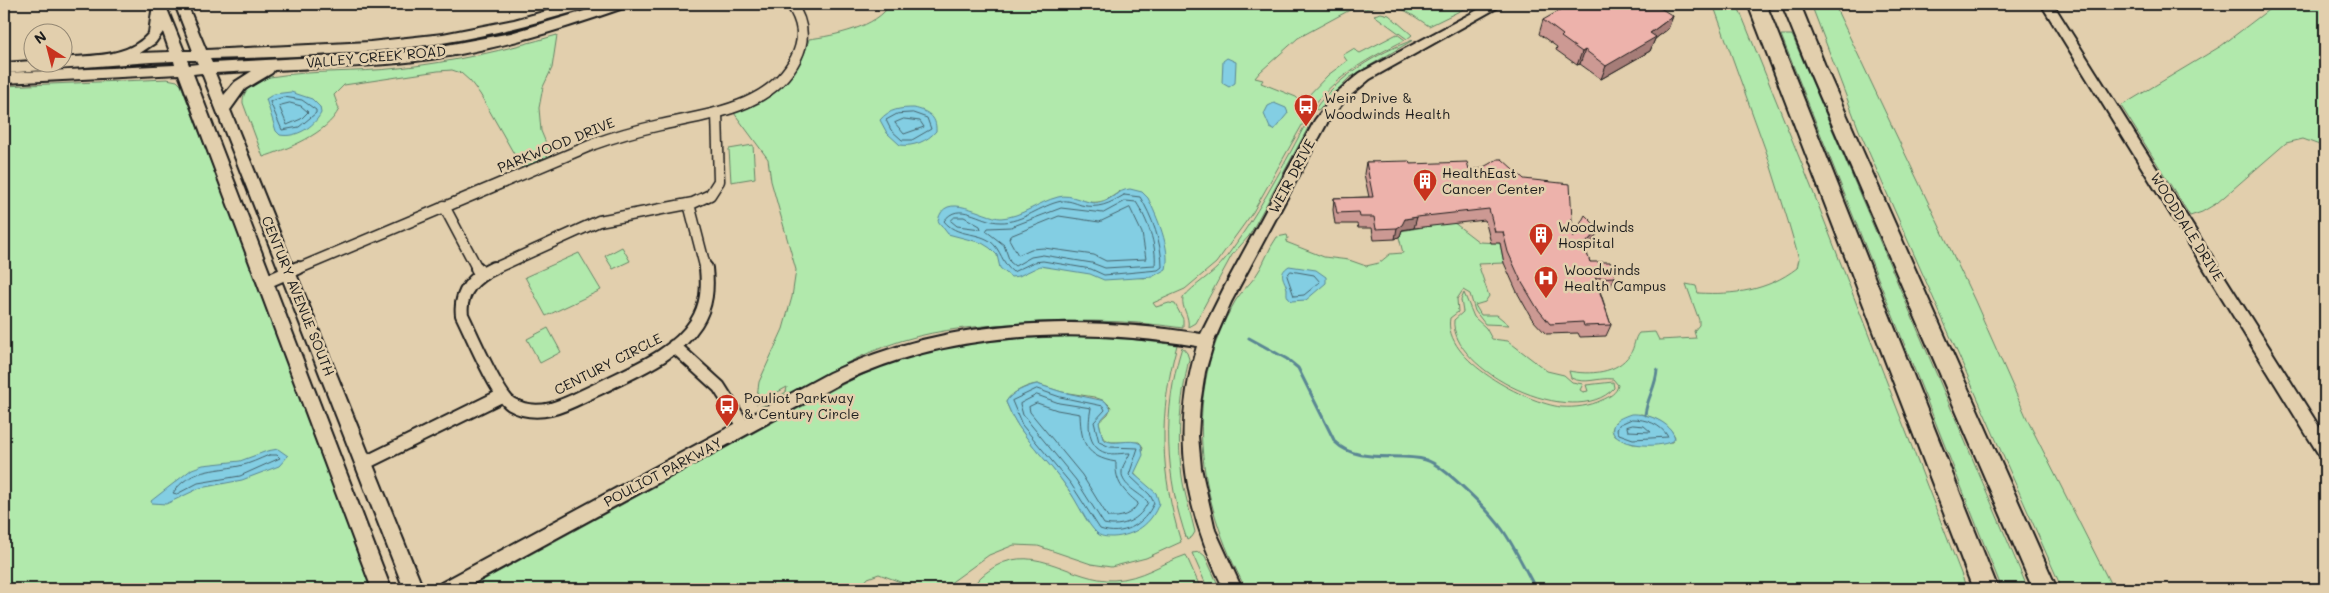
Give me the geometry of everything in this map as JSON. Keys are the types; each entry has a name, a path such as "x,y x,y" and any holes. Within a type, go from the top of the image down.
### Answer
{"highway":[{"path":"1743,4 1778,60"},
{"path":"1757,4 1986,589"},
{"path":"1791,4 1819,73 2045,589"},
{"path":"1805,4 1818,42 1819,73"}],"main road":[{"name":"CENTURY AVENUE SOUTH","path":"182,4 290,272 414,589"},
{"name":"VALLEY CREEK ROAD","path":"181,64 419,43 508,26 586,4"},
{"name":"VALLEY CREEK ROAD","path":"204,62 284,65 386,59 455,50 534,32 621,4"},
{"name":"CENTURY AVENUE SOUTH","path":"159,5 382,589"},
{"path":"100,61 129,53 152,38 157,30 159,5"},
{"path":"4,68 100,61 181,64"},
{"path":"4,78 181,64"},
{"path":"224,111 232,93 245,80 284,65"}],"street":[{"name":"PARKWOOD DRIVE","path":"266,282 604,140 647,127 717,113 742,105 782,79 794,64 801,47 803,30 800,18 791,4"},
{"name":"WEIR DRIVE","path":"1233,589 1206,532 1198,506 1192,469 1190,437 1196,374 1206,341 1219,312 1320,125 1336,101 1370,73 1498,4"},
{"name":"WOODDALE DRIVE","path":"2047,4 2325,450"},
{"path":"365,463 501,396 461,309 461,300 466,290 481,275 599,221 689,204 708,196 718,183 717,113"},
{"name":"CENTURY CIRCLE","path":"501,396 509,404 521,409 555,408 576,400 646,364 674,346 689,333 699,318 707,292 707,275 689,204"},
{"path":"444,206 481,275"},
{"name":"POULIOT PARKWAY","path":"447,589 864,364 895,352 935,341 970,336 1089,328 1142,331 1206,341"},
{"name":"CENTURY CIRCLE","path":"674,346 719,387 745,428"}],"green space":[{"path":"890,4 1474,4 1429,26 1399,8 1376,6 1365,9 1359,5 1298,38 1260,72 1255,78 1263,80 1261,83 1296,97 1310,111 1253,212 1216,263 1185,289 1153,303 1156,307 1169,303 1175,304 1183,319 1183,328 1139,323 1074,321 993,325 931,333 886,346 853,360 757,411 757,409 786,392 787,387 756,404 759,382 783,329 792,297 796,270 771,181 768,159 734,113 759,101 781,85 798,65 805,53 809,39 830,36 854,29 876,19","holes":["1120,191 1147,278 1128,277 1068,197 1089,202 1101,202"]},
{"name":"Woodwinds Health Campus","path":"1713,4 1737,4 1812,189 1967,589 1246,589 1229,555 1216,519 1207,482 1202,445 1202,408 1207,371 1219,335 1236,300 1253,280 1277,237 1287,235 1286,242 1324,257 1349,260 1366,266 1379,263 1390,254 1403,253 1399,237 1401,231 1453,222 1479,242 1500,243 1504,263 1478,264 1489,296 1485,302 1475,305 1481,315 1497,315 1509,325 1485,324 1475,311 1470,294 1463,290 1457,299 1458,312 1450,318 1451,334 1459,349 1473,364 1509,388 1546,404 1561,407 1582,406 1610,396 1618,385 1613,379 1576,380 1571,378 1569,371 1594,373 1618,366 1630,354 1639,333 1655,332 1659,340 1696,338 1694,331 1699,325 1699,320 1686,284 1696,286 1698,293 1737,292 1762,287 1786,276 1797,268 1799,259 1767,154","holes":["1641,414 1661,422 1673,433 1675,437 1672,442 1633,444 1615,436 1612,430 1615,422"]},
{"path":"1811,4 1834,4 1975,301 2029,423 2113,589 2062,589 1859,130"},
{"path":"2276,4 2325,4 2325,147 2303,139 2286,143 2217,203 2202,212 2190,216 2121,106 2221,46"},
{"path":"1381,13 1389,15 1412,35 1407,39 1374,15"},
{"path":"1397,34 1405,40 1354,68 1321,96 1312,108 1305,99 1328,75 1347,61 1343,55 1353,49 1360,53"},
{"path":"557,35 552,68 543,87 539,108 541,131 551,155 522,168 480,94 461,73 452,70 344,85 334,95 339,109 325,126 294,145 263,157 243,103 245,93 251,86 270,77 302,73 383,70 419,65 479,55"},
{"path":"1781,35 1792,35 2028,589 2002,589"},
{"path":"1413,40 1349,78 1318,110 1315,109 1324,97 1359,67 1399,45"},
{"path":"167,79 177,81 181,85 256,279 371,589 4,589 4,86"},
{"path":"1304,127 1308,128 1249,236 1232,255 1195,323 1188,327 1183,298 1225,259 1267,194"},
{"path":"753,145 755,178 731,182 729,149"},
{"path":"622,247 630,261 613,269 605,256"},
{"path":"579,253 601,290 546,316 525,277"},
{"path":"1464,293 1474,317 1486,328 1492,339 1508,341 1547,371 1564,375 1572,382 1583,384 1580,390 1583,392 1588,391 1586,385 1613,382 1614,388 1595,400 1571,403 1544,399 1517,389 1492,375 1471,358 1458,339 1454,320 1463,312 1461,300"},
{"path":"548,328 561,352 540,363 527,339"},
{"path":"1106,336 1177,345 1167,396 1164,444 1169,492 1181,542 1146,558 1111,567 1091,564 1038,546 1014,545 989,555 942,589 919,589 879,574 868,578 859,589 601,589 594,585 563,589 467,589 836,388 888,364 920,353 988,341","holes":["1037,384 1062,392 1094,397 1105,401 1111,407 1108,414 1099,422 1103,438 1111,442 1139,442 1143,447 1139,462 1133,472 1144,485 1093,528 1063,481 1022,432 1006,402 1015,393"]},
{"path":"1182,347 1189,359 1181,405 1179,436 1181,467 1195,532 1187,540 1174,492 1169,444 1171,395"},
{"path":"1200,552 1205,556 1220,589 1208,589 1192,553"},
{"path":"1186,555 1201,589 971,589 989,571 1011,560 1041,561 1099,579 1114,580 1142,574"}],"water":[{"path":"1227,58 1236,62 1235,83 1229,87 1222,83 1223,61"},
{"path":"291,92 312,99 320,107 321,113 314,123 304,130 292,135 280,135 276,131 266,99 274,94"},
{"path":"1274,103 1286,108 1288,113 1274,130 1270,128 1264,114 1268,106"},
{"path":"904,108 914,108 923,111 933,118 936,131 929,138 920,142 900,145 887,133 880,120 887,113"},
{"path":"1130,189 1142,192 1148,198 1165,242 1167,252 1166,269 1152,277 1104,280 1090,274 1040,266 1019,276 1011,277 1000,268 997,255 990,248 982,243 948,234 938,221 942,212 948,207 956,206 1001,218 1016,215 1058,197 1068,196 1099,203 1121,191"},
{"path":"1289,266 1316,270 1326,277 1326,283 1306,300 1291,301 1287,295 1283,277 1283,272"},
{"path":"1037,384 1062,392 1105,401 1111,409 1099,422 1103,439 1112,442 1132,441 1141,444 1143,455 1134,474 1156,493 1159,503 1152,517 1141,528 1121,536 1107,537 1098,534 1090,525 1060,478 1018,426 1006,402 1015,393"},
{"path":"1631,414 1644,415 1664,423 1673,433 1675,439 1662,444 1643,445 1633,444 1618,438 1613,433 1613,426 1620,419"},
{"path":"278,449 288,456 279,466 242,480 200,488 166,504 152,503 151,501 192,469 203,465 240,461"}],"building":[{"path":"1571,4 1654,4 1673,16 1650,33 1656,37 1606,66 1585,50 1582,52 1561,37 1563,35 1543,20"},
{"path":"1498,159 1502,159 1524,179 1570,184 1573,238 1585,215 1599,229 1584,245 1590,262 1610,262 1615,277 1595,278 1611,325 1584,326 1583,322 1550,324 1537,308 1521,281 1508,252 1503,232 1495,232 1489,209 1405,219 1402,225 1397,228 1376,229 1374,217 1360,217 1359,212 1337,213 1334,198 1373,197 1366,162 1409,161 1410,164 1467,162 1469,169 1480,169"}],"waterway":[{"path":"1249,338 1287,359 1298,368 1335,442 1344,449 1367,456 1426,460 1455,480 1478,501 1502,529 1536,589"},
{"path":"1645,415 1657,370"}],"place":[{"name":"Weir Drive & Woodwinds Health","path":"1306,127"},
{"name":"HealthEast Cancer Center","path":"1425,202"},
{"name":"Woodwinds Hospital","path":"1541,256"},
{"name":"Woodwinds Health Campus","path":"1546,299"},
{"name":"Pouliot Parkway & Century Circle","path":"727,427"}]}
